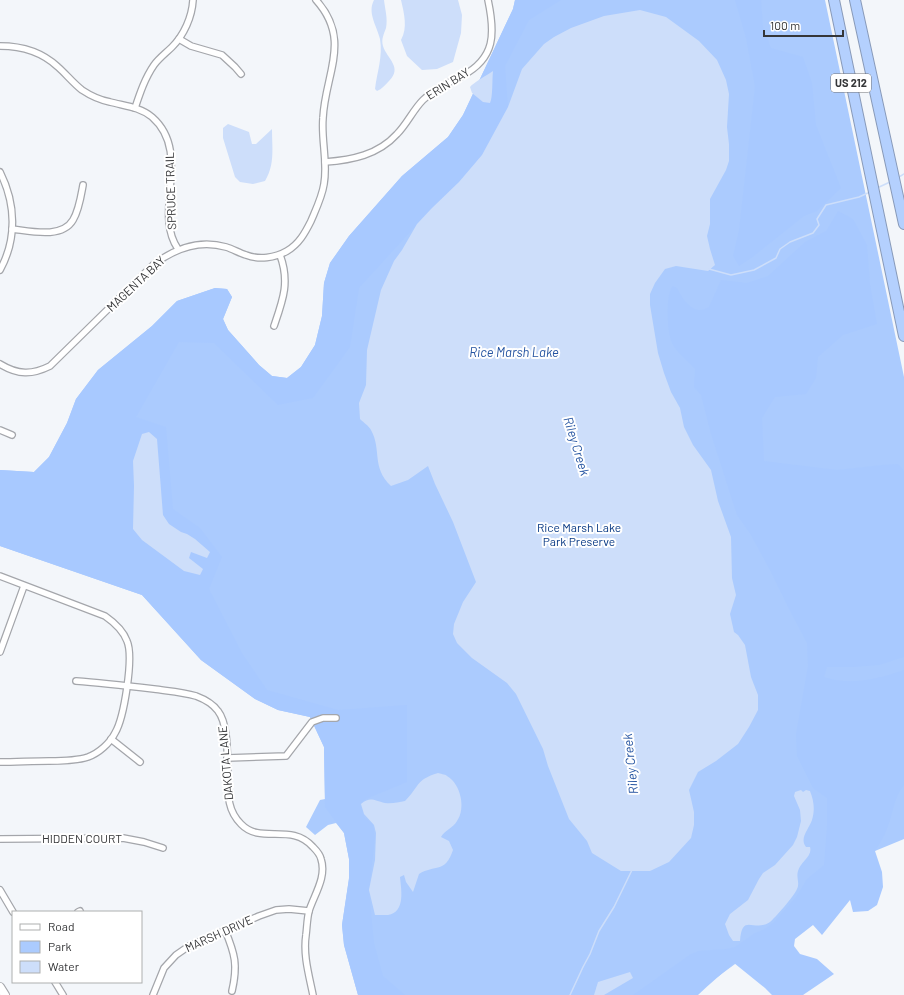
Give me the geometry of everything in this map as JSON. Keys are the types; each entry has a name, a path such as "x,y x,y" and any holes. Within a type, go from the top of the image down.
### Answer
{"highway":[{"name":"US 212","path":"834,0 904,336"},
{"name":"US 212","path":"855,0 904,224"}],"street":[{"path":"135,108 144,82 149,73 155,64 179,39 186,28 193,0"},
{"name":"MAGENTA BAY","path":"0,364 15,372 24,373 34,372 50,366 153,265 178,249 208,244 226,247 251,257 268,257 280,255 296,244 307,228 322,195 324,184 325,162 322,117 333,66 335,44 330,22 316,0"},
{"name":"ERIN BAY","path":"325,162 356,159 378,149 397,134 422,100 441,87 472,70 479,63 490,46 493,26 488,0"},
{"path":"179,39 191,46 222,55 240,74"},
{"name":"SPRUCE TRAIL","path":"0,46 20,47 40,53 90,95 135,108 158,122 168,140 171,160 169,219 172,238 178,249"},
{"path":"0,172 7,187 13,216 10,246 0,270"},
{"path":"12,229 52,232 63,230 73,220 84,185"},
{"path":"274,326 285,289 285,270 280,255"},
{"path":"0,430 12,435"},
{"path":"0,576 105,616 122,630 128,642 130,654 121,721 111,739 101,749 88,756 72,760 0,762"},
{"path":"0,652 24,586"},
{"name":"DAKOTA LANE","path":"76,681 126,686 196,696 209,702 219,712 225,728 228,800 234,816 246,829 254,832 291,834 302,837 317,851 322,860 323,874 309,911 306,937 306,959 313,995"},
{"path":"227,758 286,756 312,722 323,718 336,718"},
{"path":"111,739 140,762"},
{"name":"HIDDEN COURT","path":"0,839 123,838 144,842 163,848"},
{"path":"0,890 12,911"},
{"name":"MARSH DRIVE","path":"153,995 164,968 176,955 189,946 276,910 289,909 309,911"},
{"path":"226,930 236,966 232,990"},
{"path":"56,983 63,995"},
{"path":"0,987 5,995"}],"green space":[{"name":"Rice Marsh Lake Park Preserve","path":"515,0 825,0 904,377 904,839 858,858 750,953 693,995 358,995 344,945 342,925 349,878 349,859 344,833 336,823 328,825 315,835 306,827 320,800 325,799 324,747 310,717 278,710 255,699 201,660 142,595 0,546 0,470 34,472 49,457 67,423 76,399 98,370 152,326 177,301 215,288 227,289 232,297 223,319 228,330 259,365 272,376 287,378 301,367 315,345 322,316 324,283 330,263 349,236 402,176 448,137 463,115 513,9"}],"shaded area":[{"path":"515,0 561,0 529,20 505,66 508,107 482,155 459,182 432,208 359,288 350,347 313,398 278,405 214,343 179,342 136,417 166,427 173,509 200,528 222,557 209,589 242,653 267,690 338,710 407,705 407,782 366,799 360,804 365,818 373,824 375,838 369,890 374,943 383,976 405,995 358,995 344,945 342,925 349,879 349,859 344,833 325,807 324,747 310,717 278,710 255,699 201,660 142,595 0,546 0,470 34,472 49,457 67,423 76,399 98,370 152,326 177,301 215,288 227,289 232,297 223,319 228,330 259,365 272,376 287,378 301,367 315,345 322,316 324,283 330,263 349,236 402,176 448,137 463,115 513,9"},
{"path":"735,0 761,0 763,27 771,48 803,57 812,83 816,125 841,188 817,211 804,216 754,256 739,266 733,256 739,230 755,86 746,38"},
{"path":"838,211 853,219 867,245 870,284 877,324 843,335 818,357 816,378 806,394 775,397 762,418 764,461 837,470 898,464 904,471 904,657 879,665 827,667 824,677 834,680 854,681 875,679 904,670 904,785 896,800 885,833 875,851 882,872 883,887 877,905 868,911 853,912 850,900 822,935 813,925 795,939 794,946 800,954 817,959 834,974 803,995 772,995 734,963 698,995 633,995 691,954 699,951 735,947 755,933 763,930 773,923 796,897 807,879 824,865 827,826 827,798 813,788 797,756 796,734 808,666 807,643 751,535 737,515 711,434 701,395 694,387 695,369 674,347 670,338 668,304 670,290 673,286 677,288 682,297 690,306 694,309 704,310 709,307 721,280 747,283 768,276 805,242 826,231"}],"water":[{"path":"374,0 384,0 387,21 382,43 385,51 393,63 395,71 389,81 377,91 375,89 381,46 372,15 372,5"},
{"path":"401,0 458,0 462,15 461,33 453,62 437,69 422,70 407,56 401,40 405,25"},
{"name":"Rice Marsh Lake","path":"640,10 666,17 699,41 717,60 726,80 729,94 727,127 729,161 726,170 710,199 710,224 707,236 715,265 708,271 676,266 665,269 655,283 650,294 650,305 658,353 664,373 671,392 680,408 684,427 693,445 711,470 718,501 731,537 732,578 736,595 730,614 734,632 745,645 751,677 758,695 758,710 738,744 716,761 698,772 689,790 694,812 694,825 691,838 669,862 650,871 621,871 592,853 587,841 569,819 548,766 543,749 516,694 507,683 472,658 457,643 453,634 454,624 463,602 476,582 453,522 428,466 408,480 391,486 385,479 379,465 374,437 368,426 360,419 359,403 366,385 367,350 381,290 394,261 417,224 459,182 482,155 508,107 522,69 544,44 571,28 604,16"},
{"path":"493,71 491,100 490,103 483,102 472,93 470,87"},
{"path":"228,124 249,132 252,144 256,144 272,129 272,162 265,181 253,184 240,182 235,177 223,138 223,128"},
{"path":"149,432 157,439 163,515 169,524 195,539 210,552 207,558 191,552 189,558 203,569 200,575 184,571 142,540 133,529 133,461 142,434"},
{"path":"438,773 446,775 452,780 461,797 460,816 441,837 449,841 453,850 450,858 443,866 419,874 413,892 406,882 404,875 400,877 401,899 398,909 394,913 388,915 375,915 369,890 375,860 376,833 374,825 364,814 361,804 367,800 388,803 405,801 421,781"},
{"path":"801,790 803,792 806,790 810,791 814,809 812,820 804,837 804,844 806,847 810,847 810,853 799,868 797,876 797,889 780,912 770,922 759,926 746,925 743,927 741,932 740,941 733,941 725,924 730,914 748,900 763,873 775,865 793,845 797,837 801,821 800,810 794,796 795,792"},
{"path":"630,972 633,978 604,995 594,995 598,982"}],"waterway":[{"name":"Riley Creek","path":"899,177 904,174"},
{"name":"Riley Creek","path":"877,188 890,182"},
{"name":"Riley Creek","path":"709,269 731,275 754,270 776,258 780,249 790,242 813,233 819,225 817,219 826,205 859,197 870,192"},
{"name":"Riley Creek","path":"570,995 590,954 599,931 614,907 632,870"}]}
